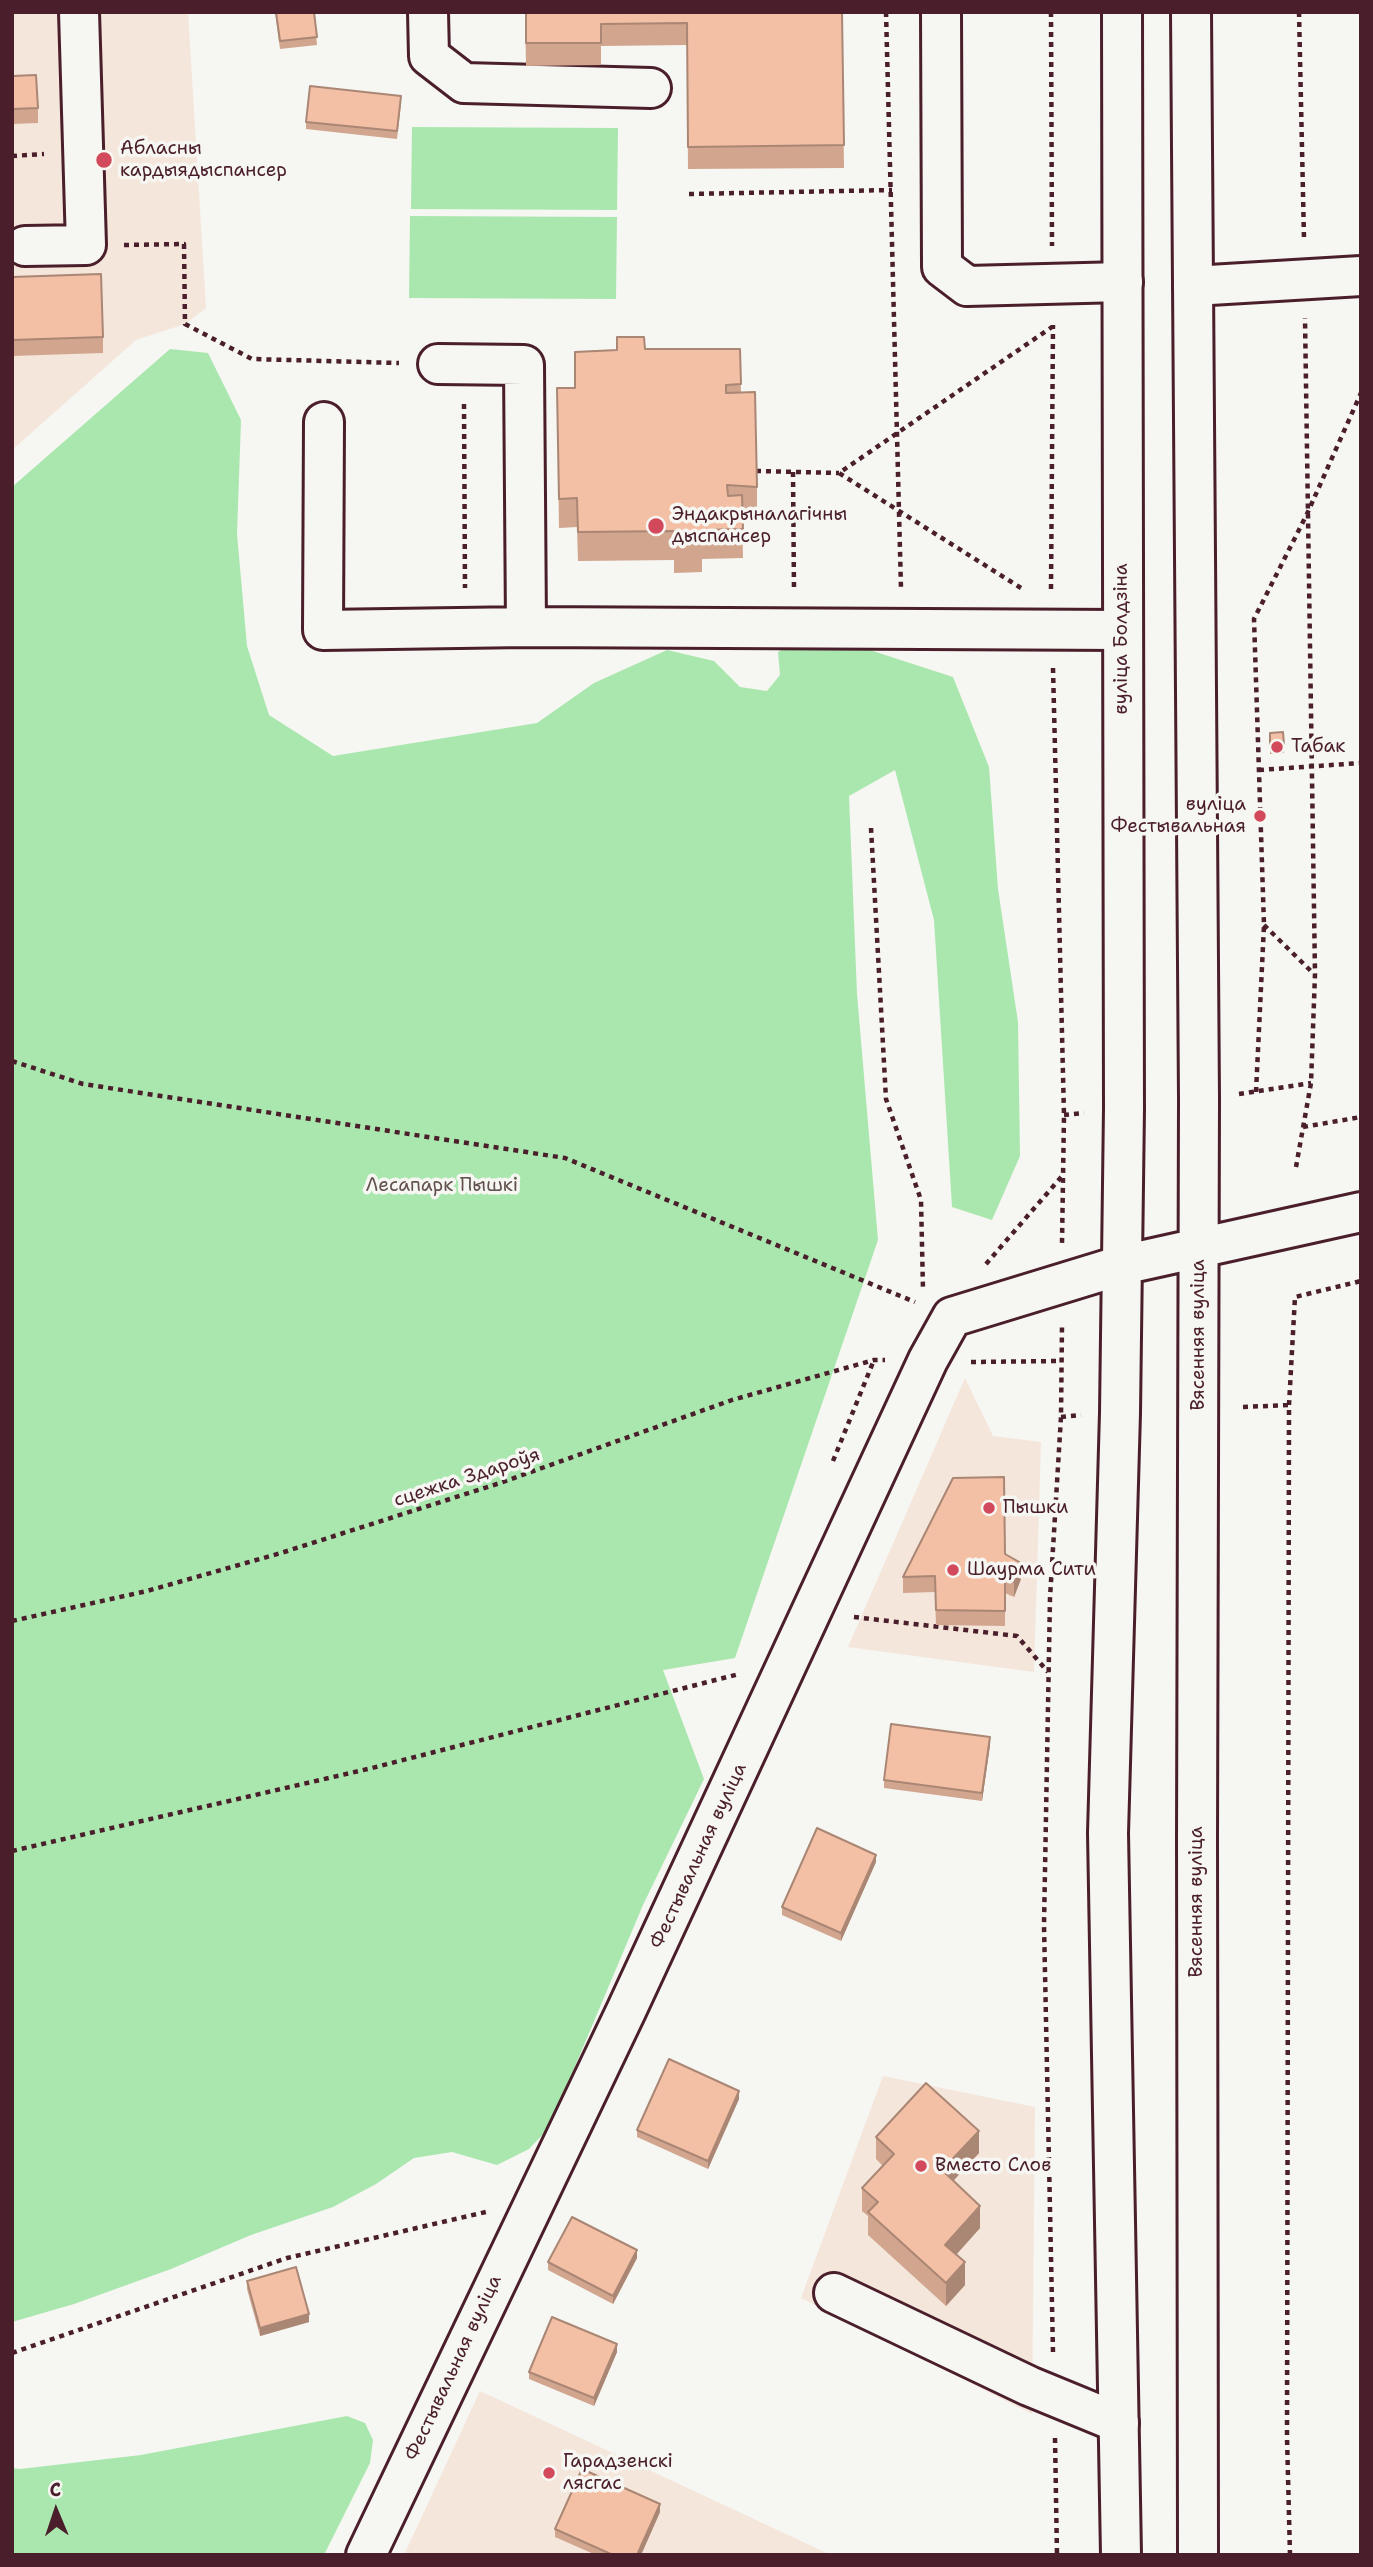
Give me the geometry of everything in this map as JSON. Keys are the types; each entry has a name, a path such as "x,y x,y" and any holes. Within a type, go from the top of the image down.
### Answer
{"main road":[{"path":"25,246 86,245 79,12"},
{"path":"428,12 429,56 464,83 651,88"},
{"path":"941,12 942,267 967,286 1123,282"},
{"name":"вуліца Болдзіна","path":"1122,12 1122,1265"},
{"path":"1191,12 1199,1249"},
{"path":"1193,286 1361,276"},
{"path":"451,365 524,365 526,627"},
{"path":"324,422 323,630 526,627 1122,630"},
{"path":"938,1311 1062,1283 1122,1265 1361,1212"},
{"name":"Вясенняя вуліца","path":"1198,2555 1199,1249"},
{"path":"1121,2555 1108,1833 1122,1265"},
{"name":"Фестывальная вуліца","path":"366,2555 632,1999 928,1360 938,1311"},
{"path":"834,2292 1054,2396 1119,2423"}],"path":[{"path":"886,12 902,628"},
{"path":"1296,1167 1311,1083 1315,974 1299,12"},
{"path":"689,194 892,190"},
{"path":"86,245 184,244 185,324 252,359 451,365 465,627"},
{"path":"839,473 1053,326"},
{"path":"1256,1092 1264,925 1254,619 1307,514 1361,393"},
{"path":"756,471 839,473 1028,593"},
{"path":"793,471 795,628"},
{"path":"1259,770 1361,763"},
{"path":"872,828 886,1099 920,1200 938,1311"},
{"path":"1264,925 1315,974"},
{"path":"12,1060 83,1084 565,1158 938,1311"},
{"path":"1235,1095 1311,1083"},
{"path":"1064,1115 1094,1112"},
{"path":"1303,1127 1361,1117"},
{"path":"938,1311 988,1260 1063,1175"},
{"path":"1290,2555 1287,2437 1289,1405 1295,1297 1361,1281"},
{"path":"1057,2555 1044,1926 1050,1598 1061,1417 1062,1283"},
{"path":"833,1462 874,1360"},
{"name":"сцежка Здароўя","path":"12,1621 147,1591 281,1553 500,1483 732,1400 874,1360 1061,1361"},
{"path":"1243,1407 1289,1405"},
{"path":"1061,1417 1090,1415"},
{"path":"851,1616 1017,1636 1048,1672"},
{"path":"12,1851 372,1768 748,1671"},
{"path":"12,2353 287,2258 503,2208 542,2183"}],"shaded area":[{"name":"Абласны кардыядыспансер","path":"12,12 188,12 206,308 185,324 136,340 12,450"},
{"path":"965,1378 993,1436 1041,1442 1034,1672 848,1647"},
{"path":"883,2076 1035,2107 1032,2414 801,2298"},
{"name":"Гарадзенскі лясгас","path":"480,2391 831,2555 404,2555"}],"green space":[{"path":"412,127 618,128 617,210 411,209"},
{"path":"410,216 617,217 616,299 409,298"},
{"name":"Лесапарк Пышкі","path":"170,349 208,353 241,420 237,534 247,646 269,715 333,756 537,723 594,683 667,650 714,661 740,687 767,691 780,675 778,652 794,642 842,641 953,677 989,767 998,889 1018,1022 1020,1156 992,1220 952,1207 934,920 895,770 849,796 857,994 878,1240 735,1658 663,1670 704,1779 643,1905 549,2128 529,2149 497,2165 452,2152 414,2158 376,2184 333,2207 251,2235 171,2269 74,2304 12,2322 12,487"},
{"path":"347,2416 365,2423 373,2440 370,2463 324,2555 12,2555 12,2468 141,2455"}],"building":[{"path":"276,12 314,12 317,37 280,41"},
{"path":"526,12 842,12 844,145 688,147 687,23 601,24 601,43 526,43"},
{"path":"36,75 38,108 12,109 12,76"},
{"path":"310,86 401,96 397,131 306,122"},
{"path":"101,274 103,337 12,340 12,277"},
{"path":"617,337 644,337 645,349 740,349 741,384 726,385 726,393 755,392 757,487 727,485 728,496 742,495 743,529 701,530 702,543 674,544 675,531 578,532 577,498 559,499 557,388 575,388 575,352 617,350"},
{"path":"1283,732 1284,745 1270,746 1270,733"},
{"path":"1004,1477 1005,1554 1021,1563 1014,1582 1005,1578 1005,1611 936,1610 935,1576 903,1577 953,1478"},
{"path":"891,1724 990,1737 982,1793 884,1780"},
{"path":"817,1828 876,1855 841,1933 782,1907"},
{"path":"669,2059 739,2091 708,2161 637,2130"},
{"path":"926,2083 979,2131 942,2170 980,2206 945,2245 965,2262 946,2283 868,2212 878,2202 862,2188 894,2154 876,2137"},
{"path":"572,2217 637,2250 613,2296 548,2262"},
{"path":"296,2267 309,2314 260,2328 247,2281"},
{"path":"552,2317 617,2344 594,2398 529,2372"},
{"path":"582,2469 660,2504 637,2555 613,2555 555,2529"}],"place":[{"name":"Абласны кардыядыспансер","path":"104,160"},
{"name":"Эндакрыналагічны дыспансер","path":"656,526"},
{"name":"Табак","path":"1277,747"},
{"name":"вуліца Фестывальная","path":"1260,816"},
{"name":"Пышки","path":"989,1508"},
{"name":"Шаурма Сити","path":"953,1570"},
{"name":"Вместо Слов","path":"921,2166"},
{"name":"Гарадзенскі лясгас","path":"549,2473"}]}
